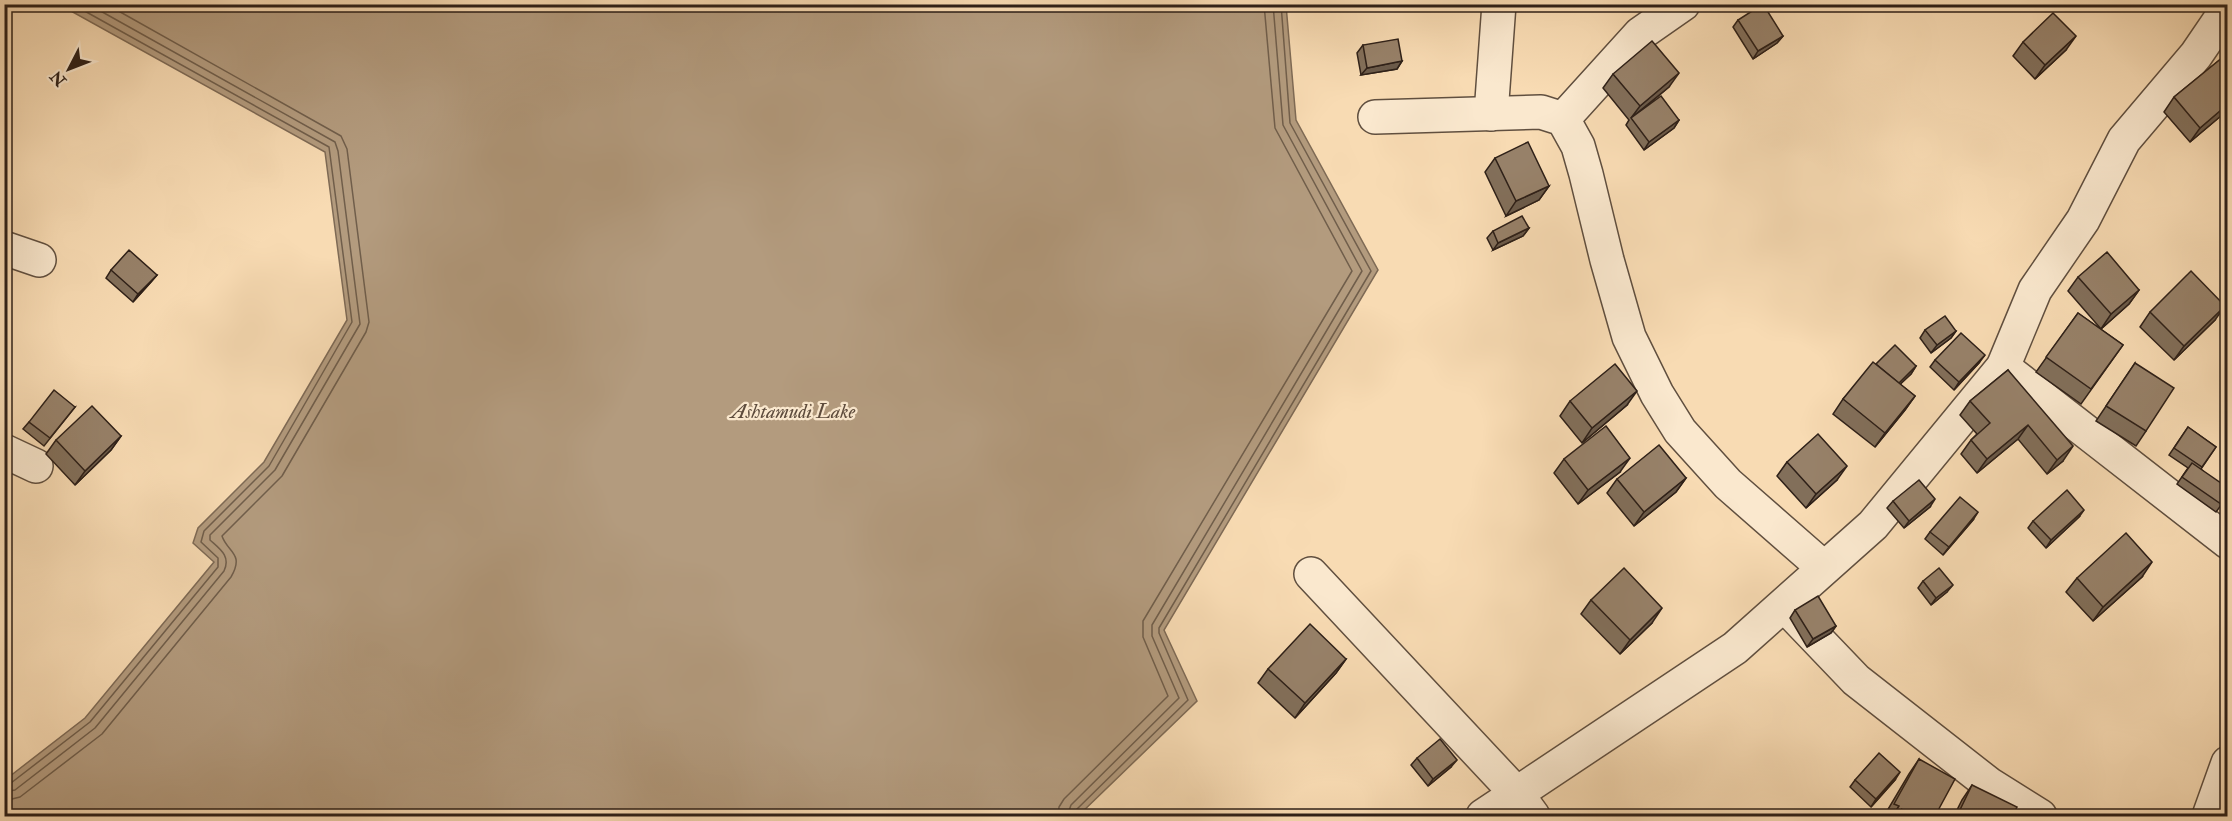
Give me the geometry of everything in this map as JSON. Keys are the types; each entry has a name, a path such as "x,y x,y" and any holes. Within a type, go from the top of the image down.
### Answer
{"street":[{"path":"1491,114 1499,4"},
{"path":"1563,119 1640,34 1683,4"},
{"path":"1483,816 1525,805 1736,648 1873,525 2003,368 2036,290 2083,220 2124,140 2196,55 2228,8"},
{"path":"1375,117 1541,112 1563,119 1578,146 1606,260 1629,337 1657,394 1680,431 1728,484 1824,568"},
{"path":"4,248 39,260"},
{"path":"2003,368 2228,542"},
{"path":"4,451 36,466"},
{"path":"1311,574 1525,805"},
{"path":"1784,605 1856,680 1989,784 2040,816"},
{"path":"2209,816 2228,763"}],"water":[{"name":"Ashtamudi Lake","path":"60,5 1286,5 1296,120 1378,270 1164,630 1197,701 1078,816 5,816 5,780 85,718 214,562 193,543 198,528 264,462 347,320 325,152"}],"building":[{"path":"1763,4 1783,36 1758,51 1738,20"},
{"path":"2053,13 2076,36 2045,65 2023,42"},
{"path":"1398,39 1402,61 1367,68 1363,45"},
{"path":"1652,41 1679,73 1640,106 1613,74"},
{"path":"2228,53 2228,104 2200,128 2174,97"},
{"path":"1661,96 1679,120 1649,142 1631,118"},
{"path":"1528,142 1549,186 1516,201 1495,158"},
{"path":"1522,216 1529,228 1498,243 1493,231"},
{"path":"129,250 157,275 138,294 111,270"},
{"path":"2107,252 2139,290 2111,314 2078,277"},
{"path":"2191,271 2225,306 2184,346 2150,312"},
{"path":"2078,313 2123,345 2091,389 2046,357"},
{"path":"1945,316 1956,331 1937,345 1925,330"},
{"path":"1961,333 1985,355 1959,382 1935,360"},
{"path":"1895,345 1916,366 1899,383 1876,364"},
{"path":"1873,362 1915,396 1885,433 1843,399"},
{"path":"2135,363 2174,388 2146,431 2106,406"},
{"path":"1615,364 1637,391 1592,428 1570,401"},
{"path":"2008,370 2073,446 2057,460 2028,425 1987,459 1971,440 1990,423 1970,401"},
{"path":"54,390 75,407 50,438 29,422"},
{"path":"92,406 121,436 85,471 56,440"},
{"path":"1606,426 1630,458 1588,490 1564,459"},
{"path":"2188,427 2216,447 2202,467 2174,448"},
{"path":"1818,434 1847,466 1816,494 1787,462"},
{"path":"1659,445 1686,478 1644,512 1617,479"},
{"path":"2192,463 2228,488 2228,496 2221,504 2182,477"},
{"path":"1919,480 1935,499 1909,521 1893,501"},
{"path":"2067,490 2084,510 2051,540 2033,521"},
{"path":"1960,497 1978,512 1949,547 1930,532"},
{"path":"2126,533 2152,562 2103,607 2077,578"},
{"path":"1624,568 1662,608 1630,640 1591,600"},
{"path":"1939,568 1953,585 1936,598 1923,581"},
{"path":"1818,596 1836,626 1813,639 1795,610"},
{"path":"1310,624 1346,659 1305,703 1268,669"},
{"path":"1440,739 1457,760 1433,779 1417,758"},
{"path":"1879,753 1900,772 1876,799 1855,780"},
{"path":"1919,759 1955,779 1935,816 1916,816 1901,809 1913,816 1892,816 1899,806 1894,804"},
{"path":"1972,785 2017,807 2012,816 1957,816"}]}
